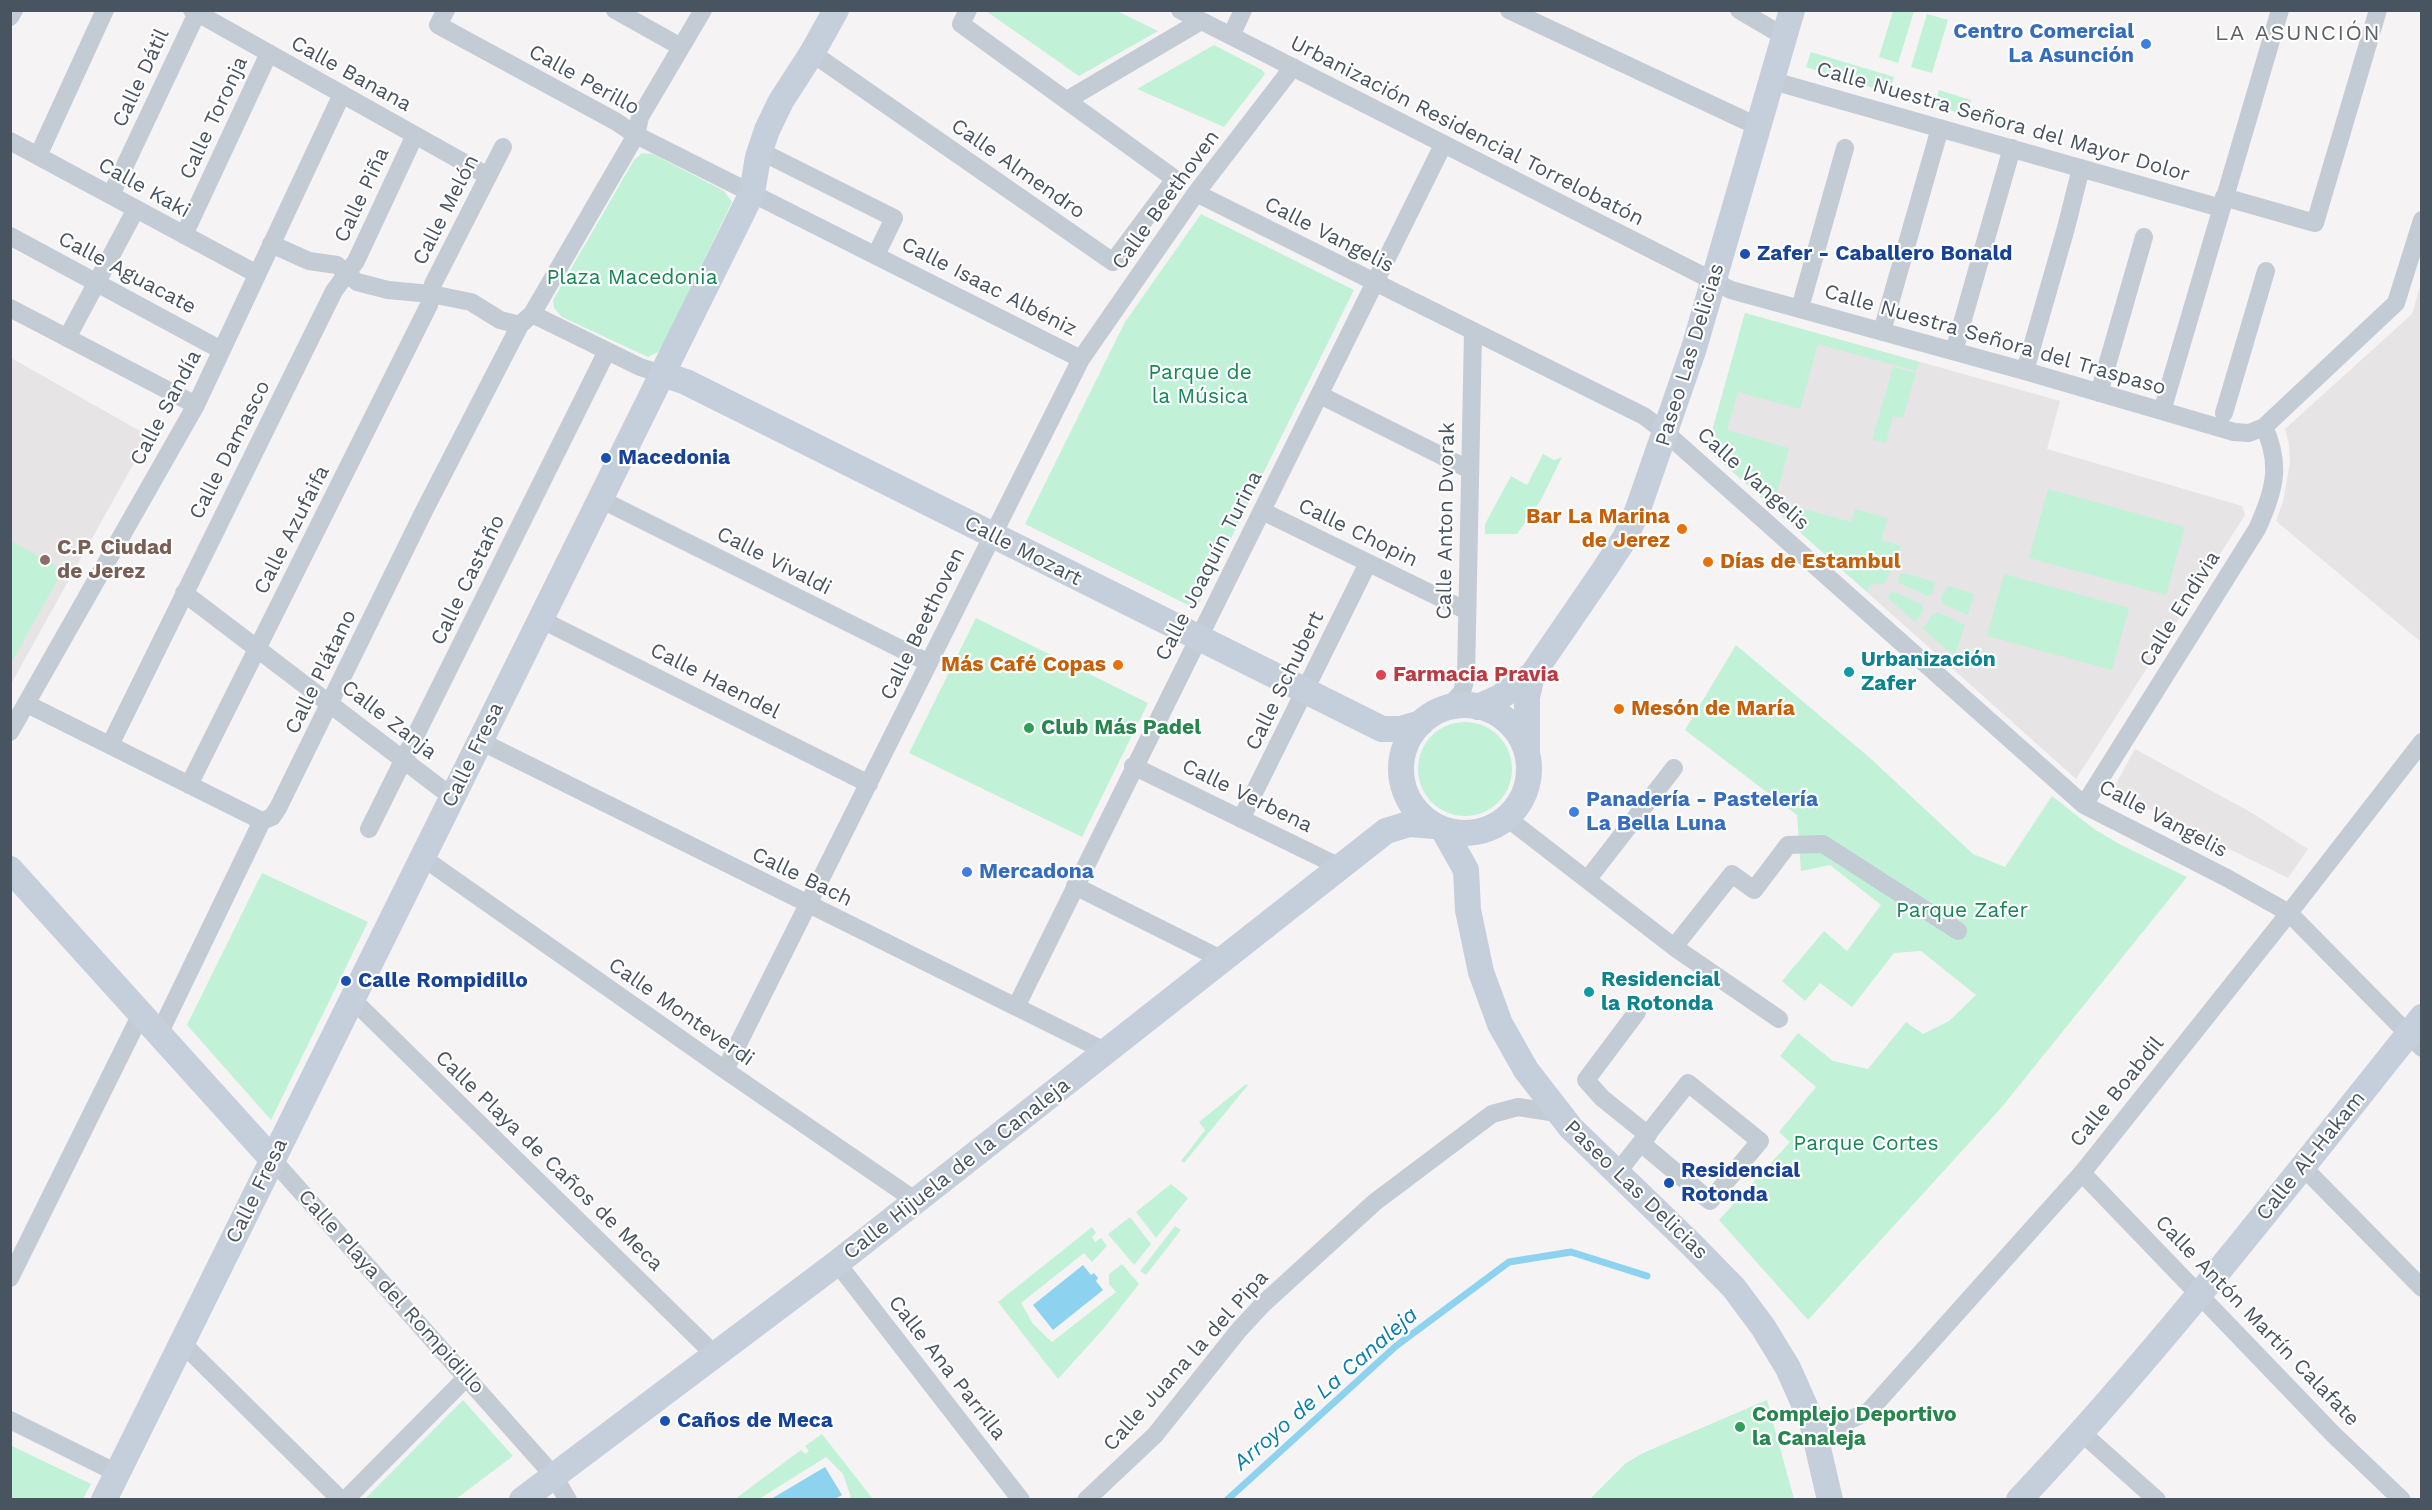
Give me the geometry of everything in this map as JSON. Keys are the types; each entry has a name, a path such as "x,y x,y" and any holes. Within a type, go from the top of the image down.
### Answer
{"street":[{"path":"10,17 14,10"},
{"path":"38,156 105,10"},
{"name":"Calle Perillo","path":"446,10 438,25 615,121 636,135 526,319"},
{"path":"615,10 681,47"},
{"path":"703,10 640,117 636,135 752,193"},
{"name":"Calle Fresa","path":"104,1500 752,193 760,151 781,101 836,10"},
{"path":"968,10 962,24 1067,100 1201,21"},
{"name":"Urbanización Residencial Torrelobatón","path":"1180,10 1713,282"},
{"path":"1231,36 1243,10"},
{"path":"1509,10 1759,127"},
{"path":"1739,10 1785,37"},
{"name":"Paseo Las Delicias","path":"1479,707 1500,697 1532,675 1625,538 1666,433 1695,348 1792,10"},
{"path":"2162,411 2280,10"},
{"name":"Calle Nuestra Señora del Mayor Dolor","path":"1773,81 2081,168 2315,223 2378,10"},
{"name":"Calle Banana","path":"195,12 488,176"},
{"name":"Calle Dátil","path":"111,195 195,12"},
{"name":"Calle Toronja","path":"184,235 269,53"},
{"name":"Calle Almendro","path":"812,53 1113,262 1175,179 1067,100"},
{"name":"Calle Beethoven","path":"725,1070 1081,359 1196,193 1293,67"},
{"name":"Calle Sandía","path":"10,732 196,405 342,94"},
{"path":"1882,331 1940,128"},
{"name":"Calle Piña","path":"347,273 356,261 415,135"},
{"name":"Calle Kaki","path":"10,141 257,273"},
{"name":"Calle Joaquín Turina","path":"1016,1007 1133,766 1443,145"},
{"name":"Calle Melón","path":"431,294 433,284 503,147"},
{"path":"1800,308 1845,148"},
{"path":"1954,351 2012,148"},
{"name":"Calle Isaac Albéniz","path":"760,151 894,218 876,255"},
{"path":"2025,371 2081,168"},
{"name":"Calle Isaac Albéniz","path":"752,193 1081,359"},
{"name":"Calle Vangelis","path":"1196,193 1374,284 1644,416 1666,433 2084,805 2227,878 2289,913 2417,1033"},
{"path":"67,338 136,209"},
{"path":"2264,427 2396,303 2418,244 2421,220"},
{"name":"Calle Aguacate","path":"10,236 222,350"},
{"path":"2099,393 2144,237"},
{"path":"271,244 309,261 337,265 357,282 388,290 431,294 471,302 500,320 526,319 662,374"},
{"path":"2224,413 2266,271"},
{"name":"Calle Damasco","path":"110,745 334,291 347,273"},
{"name":"Calle Nuestra Señora del Traspaso","path":"1713,282 1731,290 2025,371 2234,432 2249,433 2264,427"},
{"name":"Calle Azufaifa","path":"189,784 429,305 431,294"},
{"path":"10,308 196,405"},
{"name":"Calle Plátano","path":"159,1034 262,821 272,817 278,808 425,510 526,319"},
{"name":"Calle Anton Dvorak","path":"1449,707 1462,692 1466,678 1473,332"},
{"name":"Calle Castaño","path":"369,829 607,351"},
{"name":"Calle Mozart","path":"662,374 686,382 1382,729"},
{"path":"1320,395 1470,470"},
{"name":"Calle Endivia","path":"2084,805 2257,529 2273,487 2276,464 2272,444 2264,427"},
{"name":"Calle Vivaldi","path":"600,499 929,663"},
{"name":"Calle Chopin","path":"1262,511 1467,610"},
{"name":"Calle Schubert","path":"1241,819 1368,562"},
{"name":"Calle Zanja","path":"184,592 452,797"},
{"name":"Calle Haendel","path":"540,619 869,784"},
{"name":"Paseo Las Delicias","path":"1527,751 1527,698 1532,675"},
{"path":"27,704 262,821"},
{"path":"1402,777 1406,744 1416,727 1431,714 1449,707 1469,705 1488,709 1505,719 1518,733 1527,751 1530,770 1526,789 1518,806 1478,847 1466,870"},
{"path":"1382,729 1401,729 1421,723"},
{"path":"1382,729 1393,745 1413,808 1439,828 1468,834 1488,830 1501,822"},
{"name":"Calle Bach","path":"480,741 1105,1051"},
{"name":"Calle Boabdil","path":"1812,1422 1843,1423 1869,1411 2082,1173 2289,913 2421,742"},
{"name":"Calle Verbena","path":"1133,766 1340,867"},
{"path":"1587,880 1674,768"},
{"name":"Calle Hijuela de la Canaleja","path":"1386,831 1398,809 1402,777"},
{"path":"1501,822 1587,880 1674,947 1779,1020"},
{"name":"Calle Hijuela de la Canaleja","path":"522,1500 837,1263 1386,831 1409,824 1439,828"},
{"name":"Paseo Las Delicias","path":"1439,828 1466,870 1468,910 1481,972 1500,1023 1526,1070 1557,1113 1734,1288 1763,1327 1788,1368 1812,1422 1830,1500"},
{"path":"1674,947 1732,874 1754,890 1788,845 1823,844 1958,931"},
{"name":"Calle Monteverdi","path":"423,857 725,1070 916,1201"},
{"name":"Calle Playa del Rompidillo","path":"10,869 467,1377 553,1475 568,1500"},
{"path":"1075,886 1223,960"},
{"name":"Calle Playa de Caños de Meca","path":"352,999 715,1355"},
{"path":"1617,1173 1644,1139 1688,1083 1760,1141 1710,1202 1644,1139 1602,1098 1586,1080 1637,1012"},
{"path":"10,1278 141,1014"},
{"name":"Calle Al-Hakam","path":"2019,1500 2082,1433 2200,1294 2302,1166 2417,1033"},
{"name":"Calle Juana la del Pipa","path":"1086,1500 1155,1434 1239,1330 1264,1303 1375,1202 1492,1114 1518,1107 1557,1113"},
{"path":"2302,1166 2421,1288"},
{"name":"Calle Antón Martín Calafate","path":"2082,1173 2333,1434 2402,1500"},
{"name":"Calle Ana Parrilla","path":"837,1263 1021,1500"},
{"path":"182,1343 340,1500"},
{"path":"345,1500 467,1377"},
{"path":"10,1420 117,1473"},
{"path":"2082,1433 2157,1500"}],"shaded area":[{"path":"2421,283 2421,642 2276,521 2283,502 2290,463 2285,429 2412,314"},
{"path":"1745,313 2060,401 2047,449 2242,506 2245,515 2076,779 1707,449"},
{"name":"C.P. Ciudad de Jerez","path":"11,358 149,436 11,684"},
{"path":"2135,749 2252,813 2308,849 2288,878 2112,791"}],"green space":[{"path":"986,11 1117,11 1158,31 1079,76"},
{"path":"1893,11 1914,11 1898,63 1879,57"},
{"path":"1927,14 1948,20 1932,73 1911,67"},
{"path":"1214,45 1262,70 1265,74 1224,127 1137,89"},
{"path":"1811,52 1894,77 1889,93 1806,67"},
{"path":"1939,90 1971,100 1970,106 2012,119 2009,128 1935,106"},
{"name":"Plaza Macedonia","path":"642,153 653,154 724,191 732,202 660,351 648,357 562,317 554,308 553,300 634,160"},
{"name":"Parque de la Música","path":"1201,214 1354,290 1196,609 1025,524 1125,322"},
{"path":"1745,313 1919,362 1916,371 1818,344 1800,409 1738,392 1727,430 1789,448 1775,501 1851,522 1855,509 1888,518 1881,540 1901,546 1897,561 1883,585 1872,584 1867,592 1707,449"},
{"path":"1893,367 1916,373 1903,418 1893,416 1886,443 1872,440"},
{"path":"1543,454 1554,460 1562,457 1541,500 1517,534 1485,534 1485,524 1511,476 1527,485"},
{"path":"2048,489 2185,527 2166,595 2029,558"},
{"path":"11,541 63,570 11,663"},
{"path":"1905,573 1935,582 1932,594 1927,596 1899,583 1900,574"},
{"path":"2004,574 2129,608 2112,670 1987,636"},
{"path":"1948,586 1974,594 1968,615 1943,604 1941,598"},
{"path":"1892,591 1922,604 1923,611 1916,621 1889,599"},
{"path":"1938,612 1965,625 1955,655 1923,629 1933,614"},
{"name":"Club Más Padel","path":"976,618 1148,703 1082,837 909,753"},
{"path":"1736,645 1870,758 1973,854 2005,867 2052,796 2094,829 2121,845 2187,877 2001,1108 1808,1320 1719,1220 1790,1142 1779,1132 1816,1087 1780,1056 1798,1033 1833,1061 1868,1069 1906,1022 1923,1034 1949,1021 1976,995 1921,951 1894,953 1852,1007 1820,983 1805,1001 1782,981 1824,931 1847,951 1881,905 1830,865 1801,871 1797,815 1685,730"},
{"path":"1465,722 1483,726 1498,736 1508,751 1512,769 1508,787 1498,802 1483,812 1465,816 1447,812 1432,802 1422,787 1418,769 1422,751 1432,736 1447,726"},
{"path":"262,873 368,922 271,1120 187,1025"},
{"path":"1246,1084 1248,1085 1184,1163 1181,1161 1205,1130 1199,1122"},
{"path":"1171,1184 1188,1198 1156,1238 1136,1212"},
{"path":"1130,1217 1151,1244 1134,1265 1108,1234"},
{"path":"1175,1226 1181,1230 1146,1275 1140,1271"},
{"path":"1092,1227 1096,1233 1092,1237 1095,1242 1101,1238 1107,1246 1092,1262 1084,1253 1021,1303 1033,1324 1052,1342 1116,1292 1109,1284 1109,1274 1122,1264 1139,1284 1105,1327 1058,1379 998,1302"},
{"path":"463,1400 513,1456 456,1499 365,1499"},
{"name":"Complejo Deportivo la Canaleja","path":"1767,1400 1794,1499 1590,1499 1626,1463 1643,1453"},
{"path":"822,1434 873,1499 849,1499 851,1497 843,1474 826,1457 759,1499 735,1499 801,1450 805,1454 809,1451 805,1446"},
{"path":"10,1445 91,1484 83,1499 11,1499"}],"water":[{"path":"1083,1265 1091,1275 1094,1273 1098,1278 1096,1281 1103,1290 1053,1330 1033,1305"},
{"path":"825,1467 842,1495 835,1499 771,1499"}],"waterway":[{"name":"Arroyo de La Canaleja","path":"1227,1500 1396,1346 1509,1262 1571,1252 1647,1276"}],"place":[{"name":"Centro Comercial La Asunción","path":"2146,44"},
{"name":"Zafer - Caballero Bonald","path":"1745,254"},
{"name":"Macedonia","path":"606,458"},
{"name":"Bar La Marina de Jerez","path":"1682,529"},
{"name":"C.P. Ciudad de Jerez","path":"45,560"},
{"name":"Días de Estambul","path":"1708,562"},
{"name":"Más Café Copas","path":"1118,665"},
{"name":"Urbanización Zafer","path":"1849,672"},
{"name":"Farmacia Pravia","path":"1381,675"},
{"name":"Mesón de María","path":"1619,709"},
{"name":"Club Más Padel","path":"1029,728"},
{"name":"Panadería - Pastelería La Bella Luna","path":"1574,812"},
{"name":"Mercadona","path":"967,872"},
{"name":"Calle Rompidillo","path":"346,981"},
{"name":"Residencial la Rotonda","path":"1589,992"},
{"name":"Residencial Rotonda","path":"1669,1183"},
{"name":"Caños de Meca","path":"665,1421"},
{"name":"Complejo Deportivo la Canaleja","path":"1740,1427"}],"district":[{"name":"LA ASUNCIÓN","path":"2298,34"}],"park label":[{"name":"Parque Zafer","path":"1962,911"},
{"name":"Parque Cortes","path":"1866,1144"}]}
